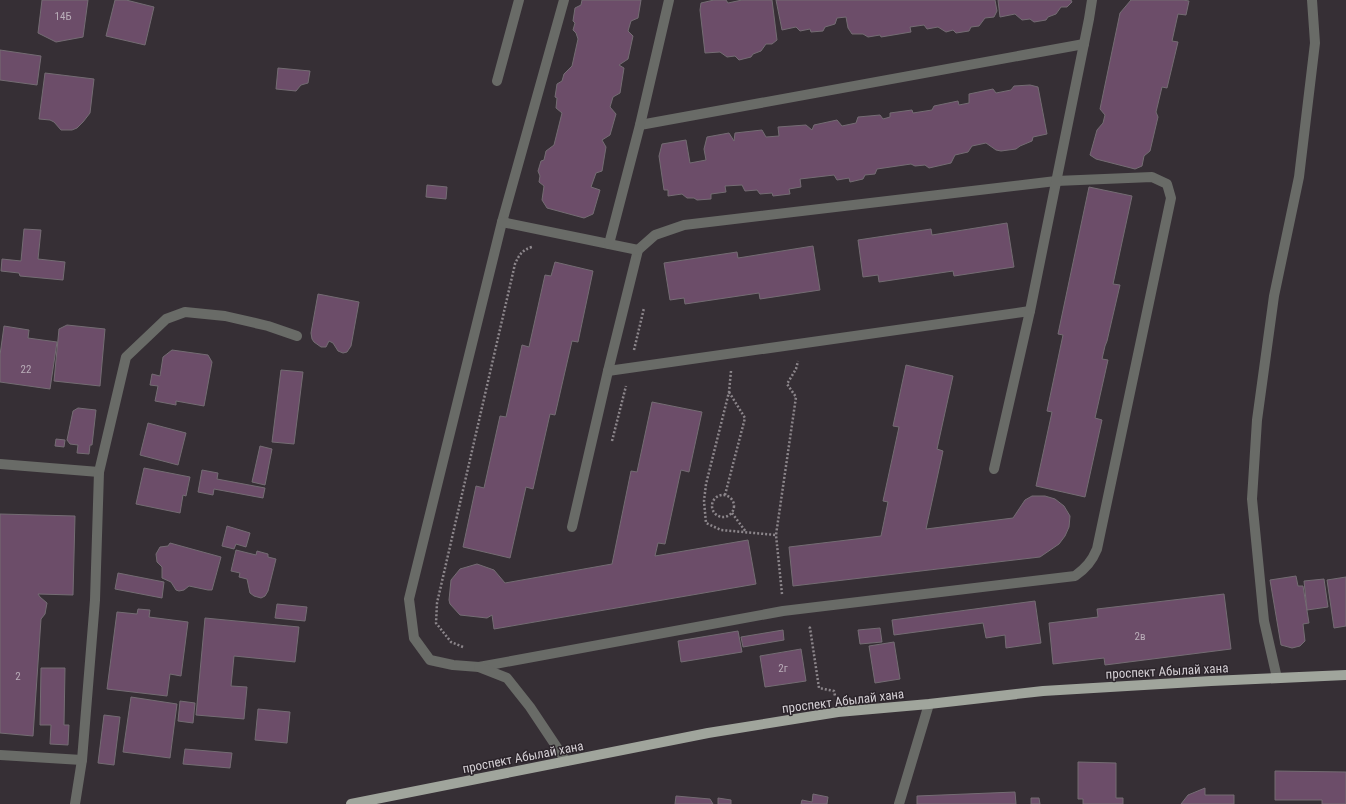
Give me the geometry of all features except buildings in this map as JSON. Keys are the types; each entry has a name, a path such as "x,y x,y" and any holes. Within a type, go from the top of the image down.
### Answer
{"main road":[{"name":"проспект Абылай хана","path":"351,804 708,733 838,712 930,704 1043,691 1346,675"}],"street":[{"path":"497,81 519,0"},
{"path":"564,0 502,222 409,599 414,638 430,660 479,667 507,678 530,707 566,761"},
{"path":"609,244 640,125 669,0"},
{"path":"994,469 1030,311 1092,0"},
{"path":"1277,678 1264,621 1252,499 1257,420 1274,296 1299,177 1316,43 1312,0"},
{"path":"640,125 1084,44"},
{"path":"479,667 783,611 1075,576 1086,568 1097,549 1099,541 1171,198 1167,184 1152,177 1056,181 684,225 655,235 638,250 572,527"},
{"path":"502,222 638,250"},
{"path":"608,371 1030,311"},
{"path":"75,804 82,760 95,600 99,472 126,357 166,319 185,312 225,316 268,326 296,336"},
{"path":"0,464 99,472"},
{"path":"899,804 930,704"},
{"path":"0,756 82,760"}],"path":[{"path":"479,667 475,652 451,642 436,623 437,603 515,264 519,254 534,247"},
{"path":"803,343 796,369 787,384 796,397 776,535 783,611 810,628 819,688 834,691 838,712"},
{"path":"733,353 729,392 706,484 704,501 706,523 721,530 776,535"},
{"path":"725,495 746,418 729,392"},
{"path":"725,495 730,497 734,507 732,513 728,516 718,516 712,508 712,503 715,498 725,495"},
{"path":"732,513 746,532"}]}
